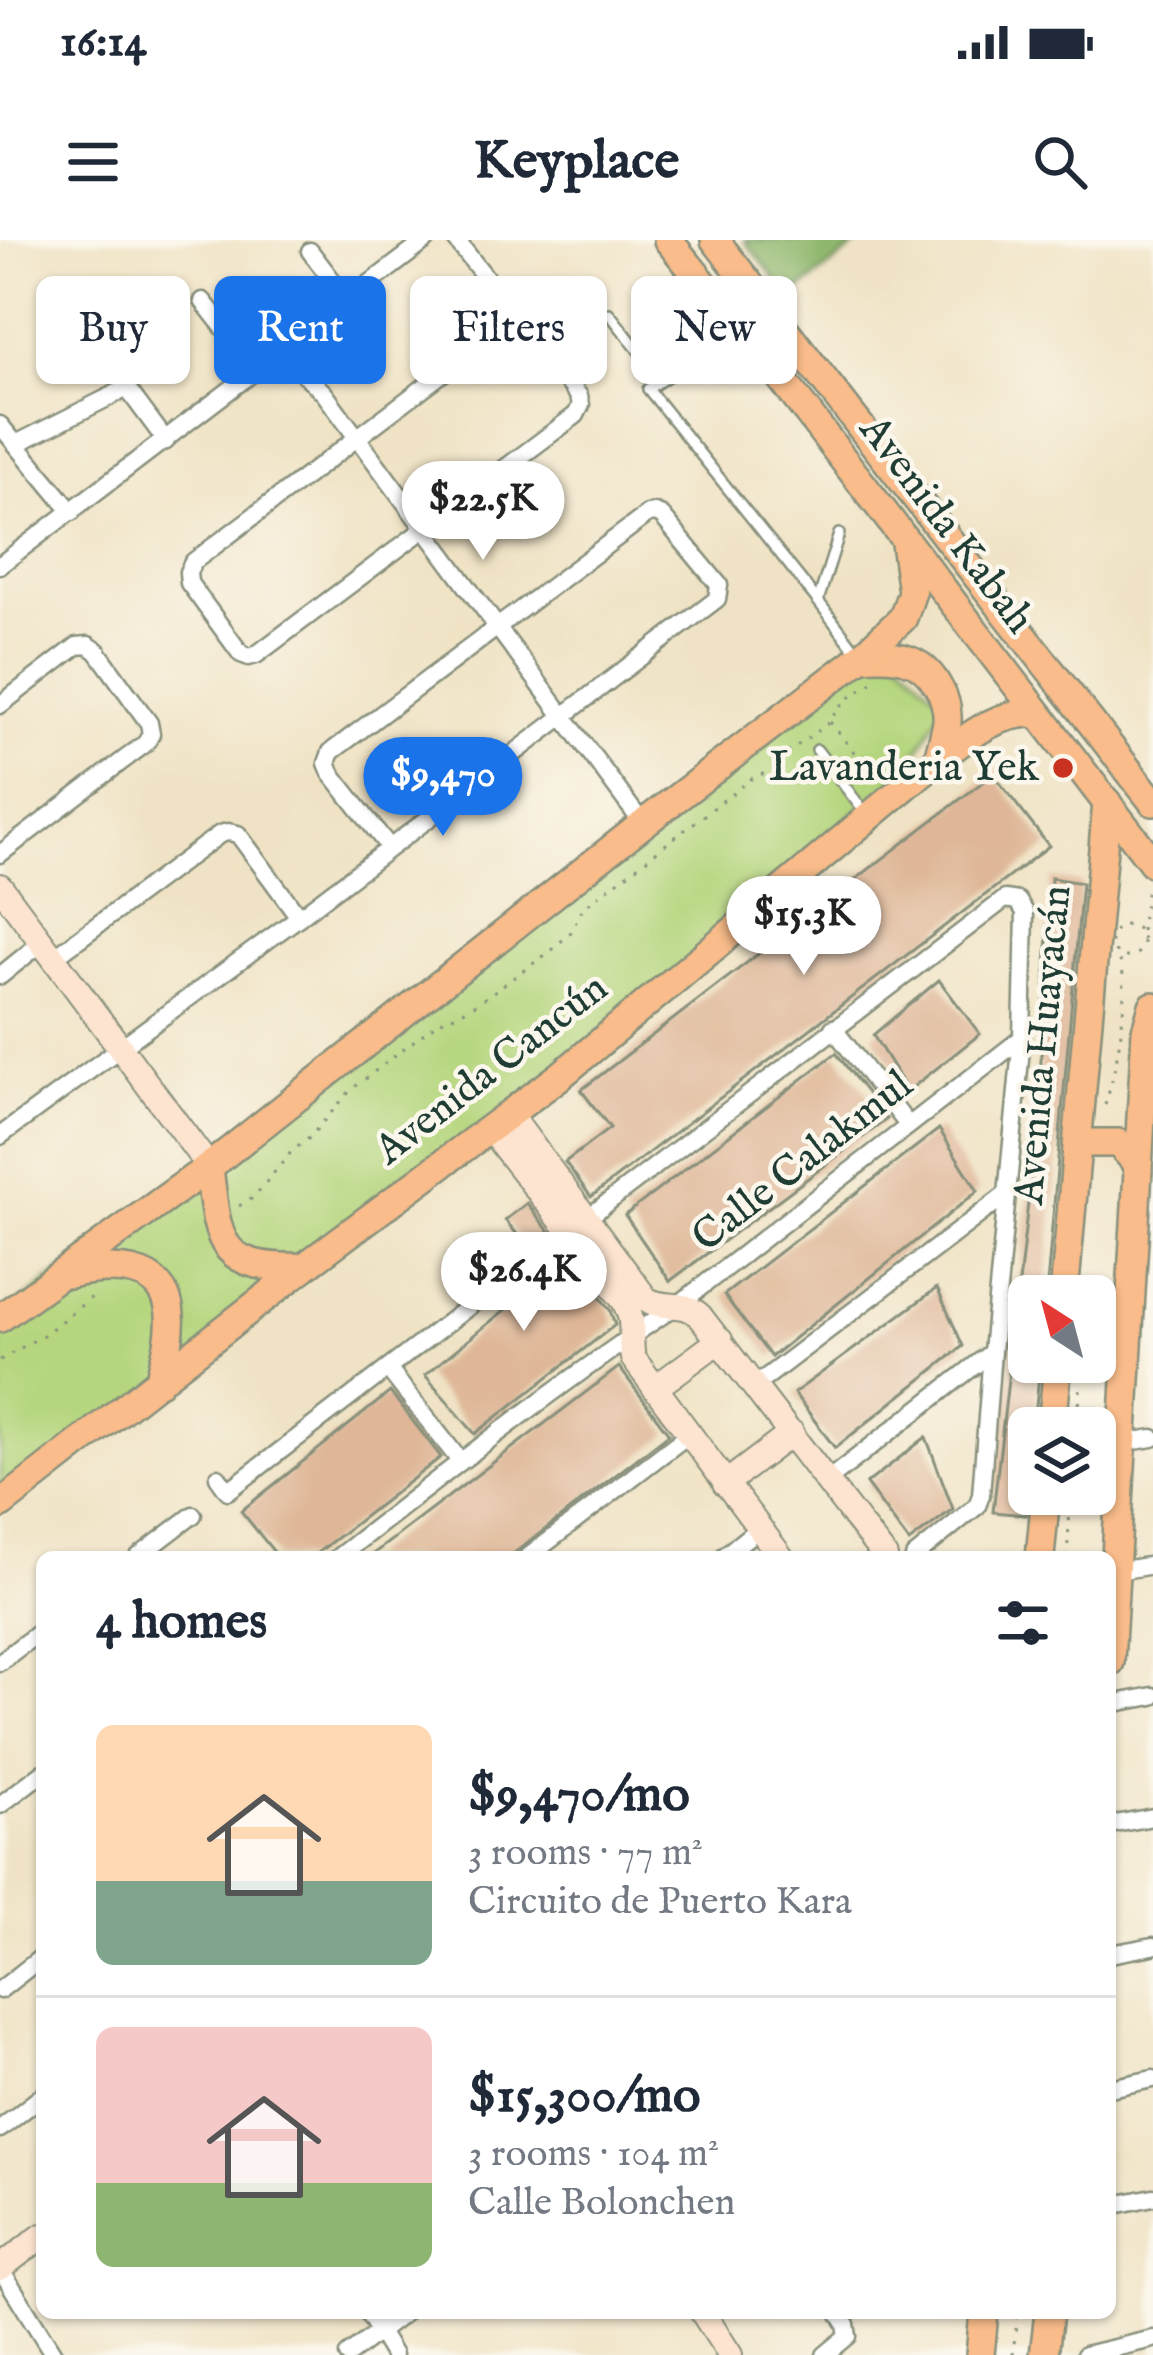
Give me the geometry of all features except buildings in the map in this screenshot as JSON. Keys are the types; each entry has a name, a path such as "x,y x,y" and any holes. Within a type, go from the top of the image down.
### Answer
{"main road":[{"name":"Avenida Kabah","path":"668,240 697,276"},
{"path":"698,240 715,276"},
{"name":"Avenida Kabah","path":"715,240 1153,802"},
{"name":"Avenida Kabah","path":"784,384 1152,862"},
{"path":"868,669 903,618 912,592 905,543"},
{"path":"0,1318 209,1167 643,824 868,669 898,656 927,669 941,692 947,720 938,759"},
{"name":"Avenida Cancún","path":"0,1505 304,1267 560,1076 938,759 996,720 1017,712 1036,713"},
{"name":"Avenida Huayacán","path":"1066,1275 1107,802"},
{"path":"1116,1584 1122,1443 1141,1326 1138,1171 1146,1030 1153,1006"},
{"path":"1078,1143 1118,1143 1138,1171"},
{"path":"209,1167 213,1213 223,1241 247,1261 276,1268 304,1267"},
{"path":"60,1276 108,1267 150,1280 167,1304 169,1332 159,1382"},
{"path":"1041,1551 1044,1515"},
{"path":"980,2355 983,2319"},
{"path":"1044,2355 1048,2319"}],"street":[{"path":"381,276 428,240"},
{"path":"456,240 485,276"},
{"path":"310,251 329,276"},
{"path":"203,301 214,315"},
{"path":"124,384 166,441"},
{"path":"0,565 237,384"},
{"path":"315,384 643,824"},
{"path":"428,384 193,562 189,583 241,654 256,655 576,415 581,405 569,384"},
{"path":"16,444 127,388"},
{"path":"0,425 72,512"},
{"path":"0,1136 299,917 717,599 719,585 662,516 648,514 331,752 331,773 389,847"},
{"path":"0,705 77,646 88,645 149,723 151,734 0,854"},
{"path":"0,976 48,950 228,832 238,834 299,917"},
{"path":"0,886 209,1167"},
{"path":"586,1219 1005,899 1018,901 1025,912 1022,1038 980,1501 921,1551"},
{"path":"833,1028 908,1125"},
{"name":"Calle Calakmul","path":"346,1551 460,1461 679,1304 1022,1038"},
{"path":"500,1122 586,1219 646,1299 656,1305 692,1308 881,1551"},
{"path":"500,1122 624,1301 632,1317 633,1358 776,1551"},
{"path":"756,1385 1008,1193"},
{"path":"218,1477 228,1491 519,1268"},
{"path":"655,1388 720,1340"},
{"path":"828,1480 992,1352"},
{"path":"389,1370 460,1461"},
{"path":"725,1484 792,1433"},
{"path":"536,1551 688,1434"},
{"path":"1122,1443 1153,1438"},
{"path":"146,1551 193,1515"},
{"path":"730,1551 759,1528"},
{"path":"1117,1571 1153,1564"},
{"path":"0,1662 36,1635"},
{"path":"1116,1703 1153,1696"},
{"path":"0,1805 36,1778"},
{"path":"1116,1824 1153,1817"},
{"path":"1116,1953 1153,1946"},
{"path":"0,1990 36,1963"},
{"path":"1116,2087 1153,2079"},
{"path":"0,2128 36,2101"},
{"path":"1116,2205 1153,2197"},
{"path":"36,2241 0,2268 54,2355"},
{"path":"371,2319 393,2355"},
{"path":"349,2355 396,2319"},
{"path":"708,2319 730,2355"},
{"path":"826,2355 848,2336 842,2319"},
{"path":"1085,2355 1153,2339"}],"lane":[{"path":"609,313 631,341"},
{"path":"655,384 648,389 868,669"},
{"path":"818,601 839,534"},
{"path":"817,750 870,818"}],"path":[{"path":"213,1213 234,1209 253,1198 292,1150 390,1056 551,951 571,932 583,908 751,779 777,768 784,755 830,722 868,669"},
{"path":"830,722 858,757 899,762"},
{"path":"1125,970 1143,943 1152,862"},
{"path":"1135,955 1119,954 1112,937 1123,926 1133,926 1141,933"},
{"path":"0,1360 87,1304 123,1268"},
{"path":"1067,1551 1070,1515"},
{"path":"1013,2355 1016,2319"}],"green space":[{"path":"744,240 863,240 797,292 797,276 773,276"},
{"path":"898,656 945,704 910,764 560,1076 0,1505 0,1318 861,657"}],"place":[{"name":"Lavanderia Yek","path":"1063,768"}]}
